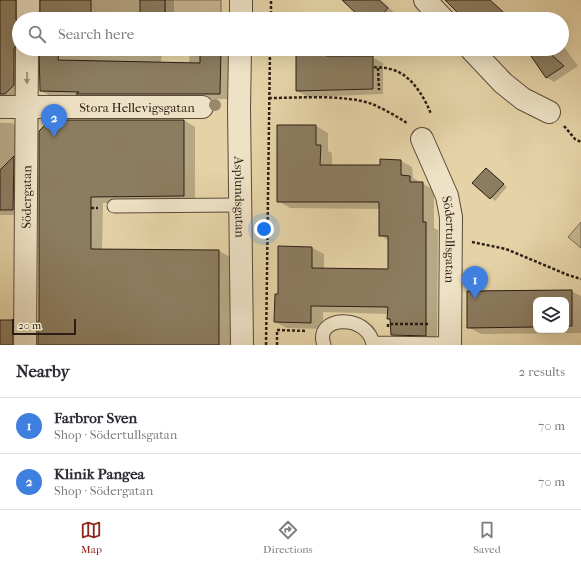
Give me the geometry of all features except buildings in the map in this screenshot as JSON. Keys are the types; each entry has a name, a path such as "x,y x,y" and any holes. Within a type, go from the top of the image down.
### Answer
{"street":[{"path":"28,0 28,12"},
{"path":"241,12 242,0"},
{"path":"425,0 436,12"},
{"name":"Södergatan","path":"25,345 27,56"},
{"name":"Asplundsgatan","path":"240,56 242,345"},
{"path":"478,56 503,83 523,99 548,112"},
{"name":"Stora Hellevigsgatan","path":"0,107 202,107"},
{"name":"Södertullsgatan","path":"422,139 447,196 451,217 450,344"}],"lane":[{"path":"114,206 240,205"},
{"path":"324,345 322,340 324,331 330,325 338,322 356,323 364,328 373,344 450,344"}],"path":[{"path":"271,0 271,12"},
{"path":"266,345 270,56"},
{"path":"374,67 389,68 401,74 425,99 431,114"},
{"path":"378,68 379,90"},
{"path":"269,98 349,99 371,104 390,112 407,124 422,139"},
{"path":"451,238 506,249 568,276 581,279"},
{"path":"277,345 277,330 324,331"}],"shaded area":[{"path":"165,0 221,0 221,12 165,12"},
{"path":"581,222 581,248 568,237"}],"place":[{"name":"Klinik Pangea","path":"54,137"},
{"name":"Farbror Sven","path":"475,299"}]}
